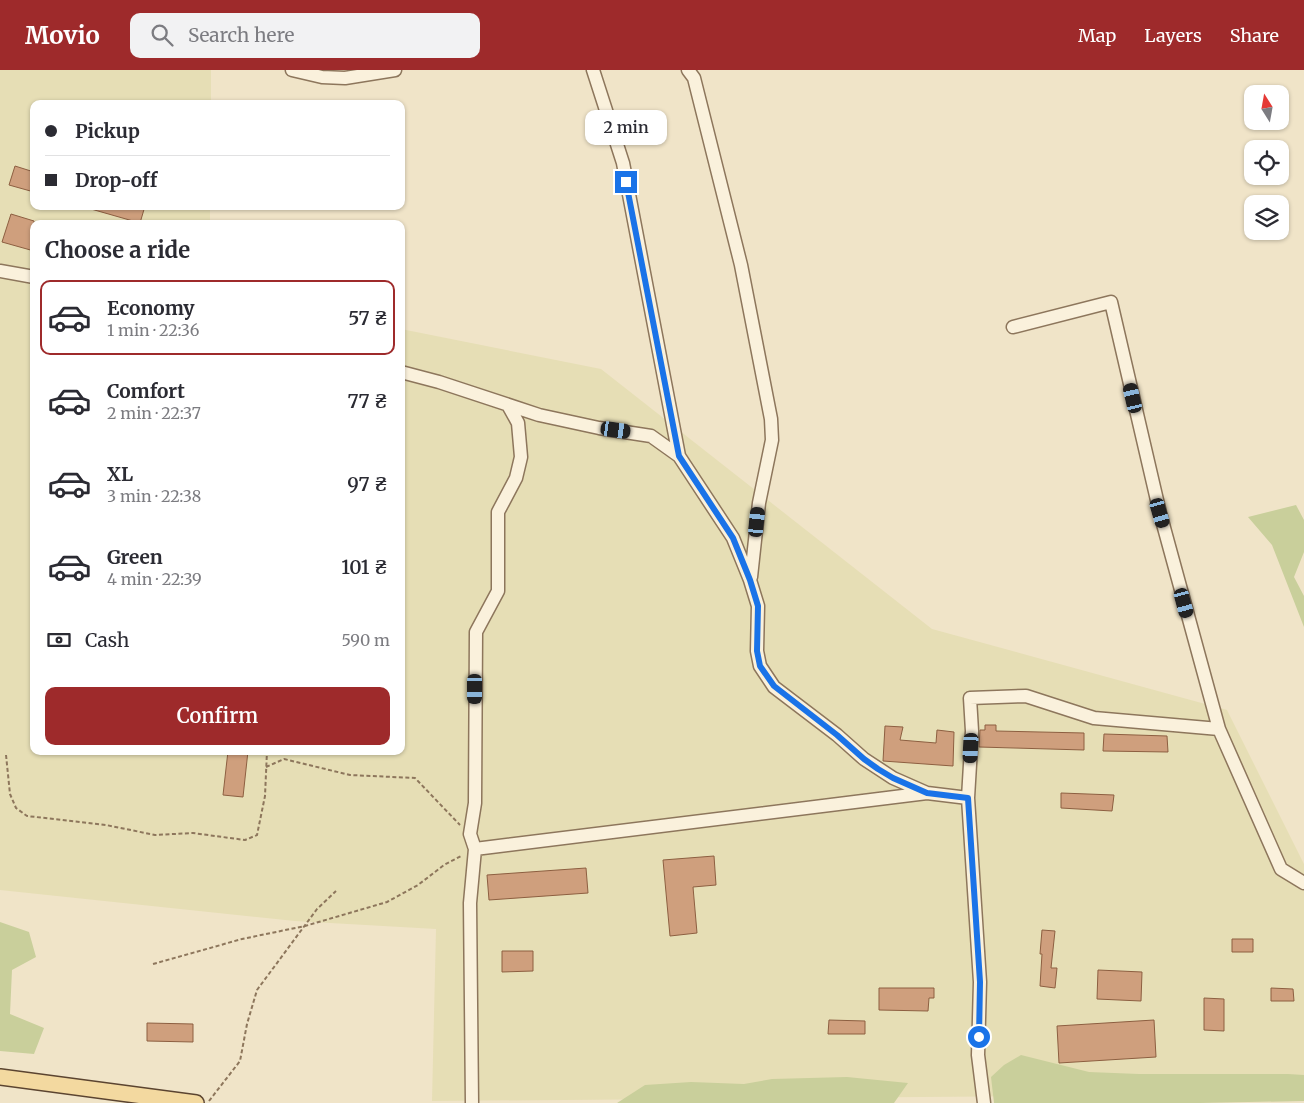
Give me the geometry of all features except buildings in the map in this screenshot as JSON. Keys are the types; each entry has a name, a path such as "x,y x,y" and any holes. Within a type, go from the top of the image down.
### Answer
{"main road":[{"path":"0,1077 196,1103"}],"street":[{"path":"292,70 322,77 345,78 395,70"},
{"path":"593,70 623,163 679,456"},
{"path":"688,70 694,78 741,265 771,419 772,440 759,504 750,580"},
{"path":"0,271 30,276"},
{"path":"1013,327 1111,302 1160,513 1219,729 1281,869 1304,883"},
{"path":"405,373 439,382 538,415 599,428 651,436 679,456 733,538 758,606 757,651 760,666 774,686 837,735 864,759 893,778 927,793"},
{"path":"472,1103 470,903 475,849 470,834 474,803 476,632 498,591 498,512 516,478 521,457 518,423 508,405"},
{"path":"984,1103 978,1055 980,982 968,798 972,731 970,698 1026,696 1094,718 1219,729"},
{"path":"475,849 927,793 968,798"}],"path":[{"path":"6,755 10,794 16,808 27,816 106,824 156,835 193,833 245,840 256,835 265,796 267,755"},
{"path":"266,768 284,759 350,775 415,778 470,834"},
{"path":"153,964 242,940 305,926 387,902 418,885 444,865 475,849"},
{"path":"208,1103 240,1061 247,1024 257,990 317,908 336,891"}],"shaded area":[{"path":"0,70 211,70 211,100 30,100 30,210 210,210 210,220 30,220 30,755 405,755 405,330 601,369 932,629 1227,710 1304,864 1304,1094 432,1101 436,929 295,921 0,890"}],"green space":[{"path":"1296,505 1304,520 1304,552 1294,577 1304,596 1304,627 1272,545 1248,517"},
{"path":"0,922 29,932 36,957 12,970 10,1014 44,1028 34,1054 0,1051"},
{"path":"1021,1055 1089,1072 1304,1075 1304,1101 994,1103 991,1077 1004,1065"},
{"path":"847,1077 908,1083 894,1103 617,1103 645,1085 691,1082 744,1084 772,1079"}],"route":[{"path":"626,182 679,456 733,538 750,580 758,606 757,651 760,666 774,686 804,708 878,769 927,793 968,798 980,982 979,1037"}]}
